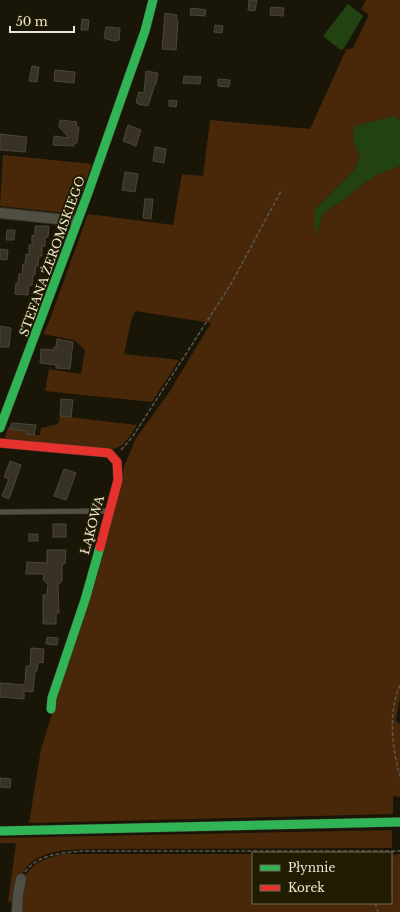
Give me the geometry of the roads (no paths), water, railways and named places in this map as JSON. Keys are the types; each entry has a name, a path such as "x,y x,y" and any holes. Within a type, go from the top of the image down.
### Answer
{"street":[{"name":"STEFANA ŻEROMSKIEGO","path":"0,428 124,91 145,31 153,0"},
{"path":"0,213 77,221"},
{"name":"ŁĄKOWA","path":"0,443 13,446 109,453 117,462 118,480 110,511 85,600 52,698 51,709"},
{"path":"0,831 396,822"},
{"path":"17,912 21,879"}],"lane":[{"path":"0,512 110,511"}]}
